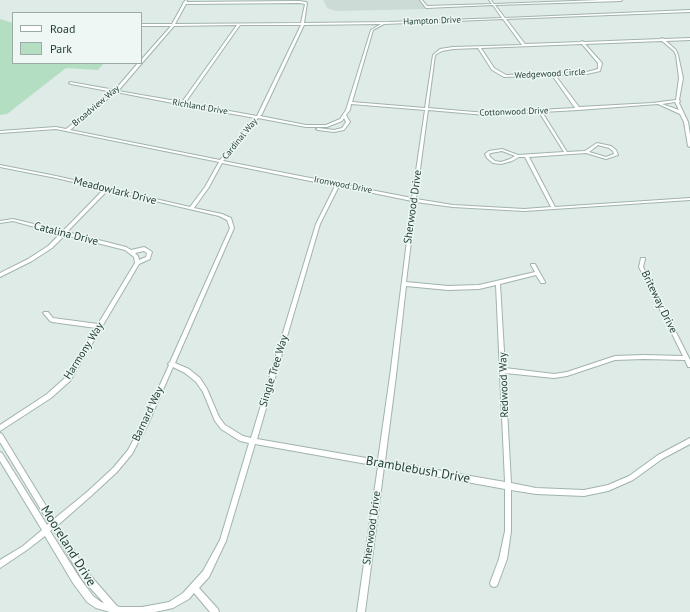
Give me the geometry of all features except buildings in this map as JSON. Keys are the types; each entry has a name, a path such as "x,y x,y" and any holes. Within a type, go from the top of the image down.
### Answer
{"street":[{"path":"421,0 426,7 621,0"},
{"path":"490,0 524,45"},
{"path":"185,2 305,2 303,23"},
{"name":"Broadview Way","path":"142,61 174,25 185,2"},
{"name":"Hampton Drive","path":"142,25 384,23 690,11"},
{"name":"Cardinal Way","path":"191,208 207,187 221,161 258,117 303,23"},
{"path":"362,23 372,30"},
{"path":"311,126 328,131 340,130 347,123 345,115 372,30 384,23"},
{"path":"183,104 239,24"},
{"path":"662,39 675,51 677,55 680,78 678,100 686,122 690,146"},
{"name":"Sherwood Drive","path":"361,612 427,109 432,60 435,53 441,50 453,48 689,39"},
{"name":"Wedgewood Circle","path":"479,47 493,69 502,75 510,76 594,72 600,69 600,63 582,42"},
{"name":"Broadview Way","path":"67,130 116,91 139,64"},
{"path":"553,74 578,109"},
{"name":"Richland Drive","path":"71,83 311,126 329,126 338,122 345,115"},
{"name":"Cottonwood Drive","path":"350,103 478,114 659,104 678,100"},
{"path":"659,104 682,113"},
{"path":"540,111 566,153"},
{"name":"Ironwood Drive","path":"0,132 46,127 67,130 414,200 446,205 514,210 690,199"},
{"path":"518,156 497,150 488,153 487,156 491,161 501,163 518,156 526,155 586,152 606,158 613,157 616,154 610,147 599,144 595,145 586,152"},
{"path":"526,155 554,208"},
{"name":"Meadowlark Drive","path":"0,166 24,170 191,208 220,215 228,219"},
{"name":"Single Tree Way","path":"214,560 226,530 316,230 338,184"},
{"path":"0,275 37,256 64,233 107,189"},
{"name":"Barnard Way","path":"0,564 25,548 46,531 106,479 123,461 146,422 231,234 232,225 228,219"},
{"name":"Catalina Drive","path":"0,222 13,220 131,252 142,249 150,252 148,258 137,263"},
{"path":"131,252 136,256 137,263"},
{"name":"Briteway Drive","path":"644,259 641,267 690,366"},
{"name":"Harmony Way","path":"0,428 49,396 64,384 137,263"},
{"path":"533,265 543,282"},
{"path":"404,284 460,288 498,284 537,273"},
{"name":"Redwood Way","path":"494,583 503,560 508,531 504,370 498,284"},
{"path":"46,313 52,320 100,326"},
{"path":"504,370 554,376 567,374 616,358 686,358"},
{"name":"Bramblebush Drive","path":"171,364 187,371 198,380 205,391 217,419 224,427 238,438 253,442 508,486 571,494 608,488 631,478 660,457 690,441"},
{"name":"Mooreland Drive","path":"0,436 85,576 94,588 116,609"},
{"name":"Mooreland Drive","path":"0,455 76,580 90,599 99,605 116,609 142,611 163,607 186,596 194,588 214,560"},
{"path":"194,588 215,612"}],"shaded area":[{"path":"323,0 420,0 428,9 336,11 327,8"}],"green space":[{"path":"0,19 12,23 12,64 103,64 98,70 66,68 7,114 0,115"}]}
